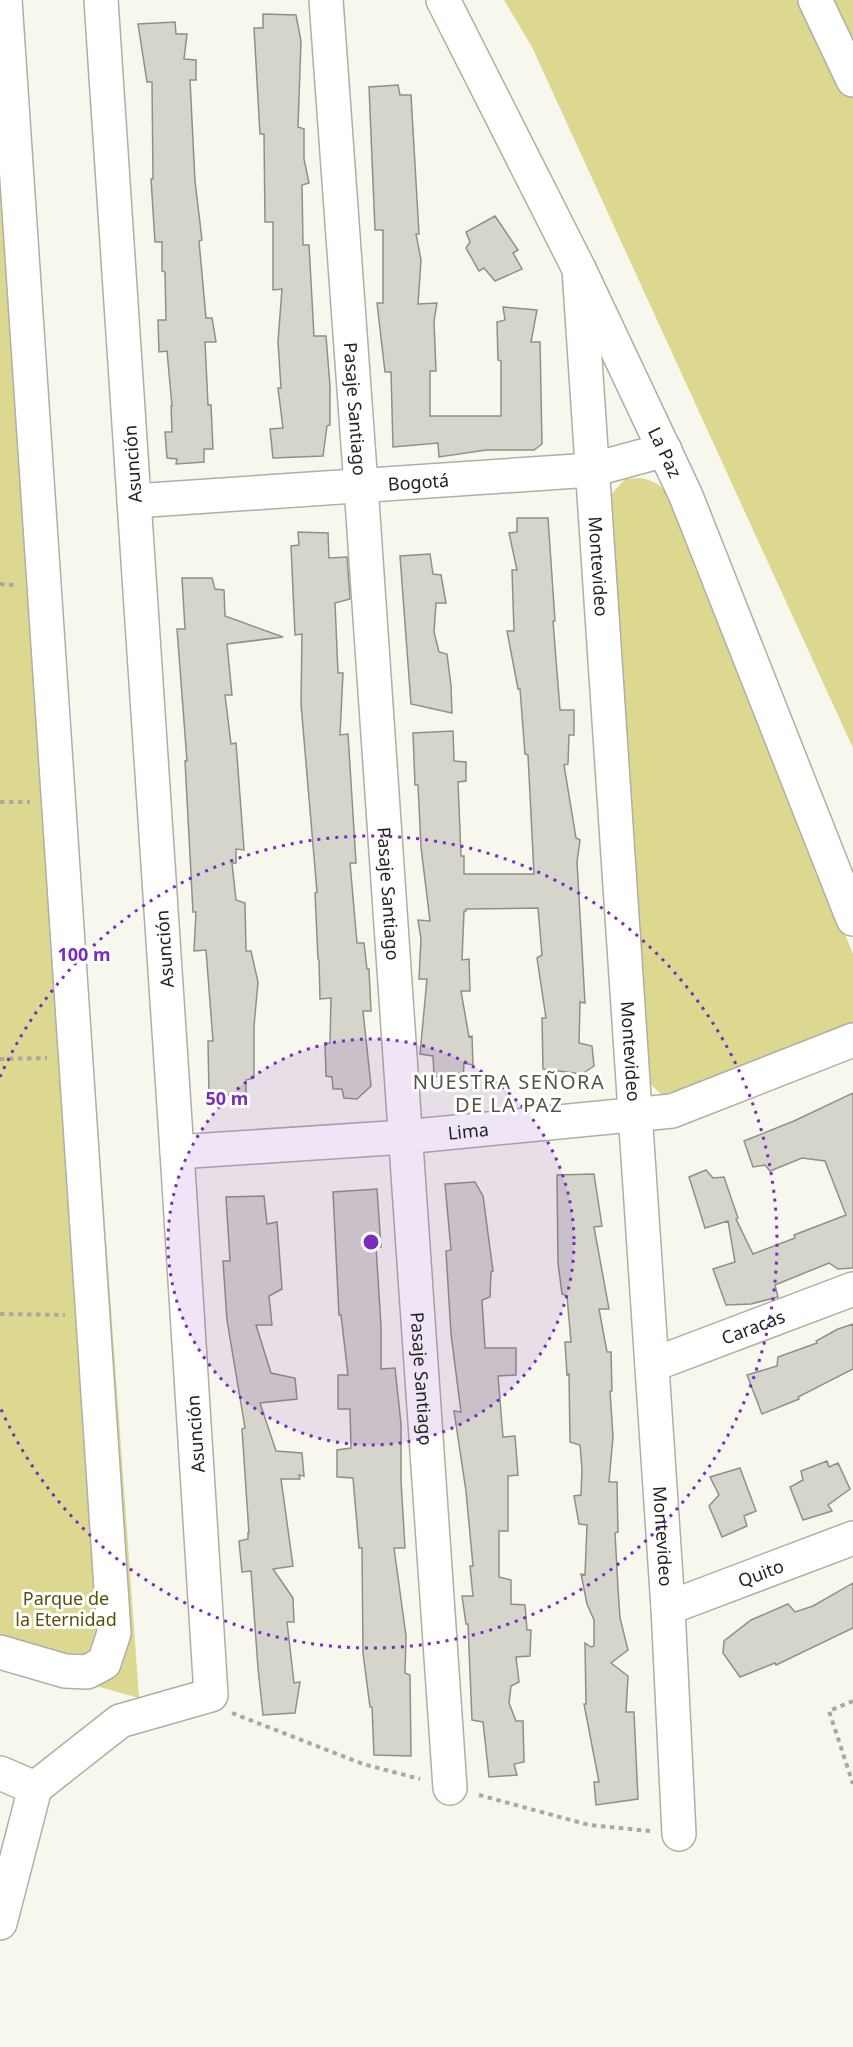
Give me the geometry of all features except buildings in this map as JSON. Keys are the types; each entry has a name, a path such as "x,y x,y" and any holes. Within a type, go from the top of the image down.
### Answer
{"main road":[{"path":"0,1652 65,1671 87,1672 104,1663 114,1633 5,0"},
{"name":"Asunción","path":"35,1788 120,1721 211,1695 101,0"},
{"name":"Pasaje Santiago","path":"326,0 450,1788"},
{"name":"La Paz","path":"443,0 579,269 686,496 853,919"},
{"path":"815,0 853,80"},
{"name":"Montevideo","path":"579,269 668,1608 679,1834"},
{"name":"Bogotá","path":"134,501 591,470 665,450"},
{"name":"Lima","path":"177,1152 404,1137 672,1111 853,1040"},
{"name":"Caracas","path":"652,1365 853,1289"},
{"name":"Quito","path":"668,1608 853,1538"},
{"path":"0,1773 35,1788 0,1923"}],"path":[{"path":"0,1059 75,1058"},
{"path":"0,1314 92,1315"},
{"path":"853,1701 830,1711 853,1784"}],"green space":[{"name":"Parque de la Eternidad","path":"0,0 17,0 139,1698 0,1659"},
{"path":"504,0 853,0 853,748 532,47"},
{"path":"641,478 660,486 675,511 853,954 853,1025 679,1094 662,1095 648,1082 610,496 625,479"}],"district":[{"name":"NUESTRA SEÑORA DE LA PAZ","path":"509,1092"}]}
